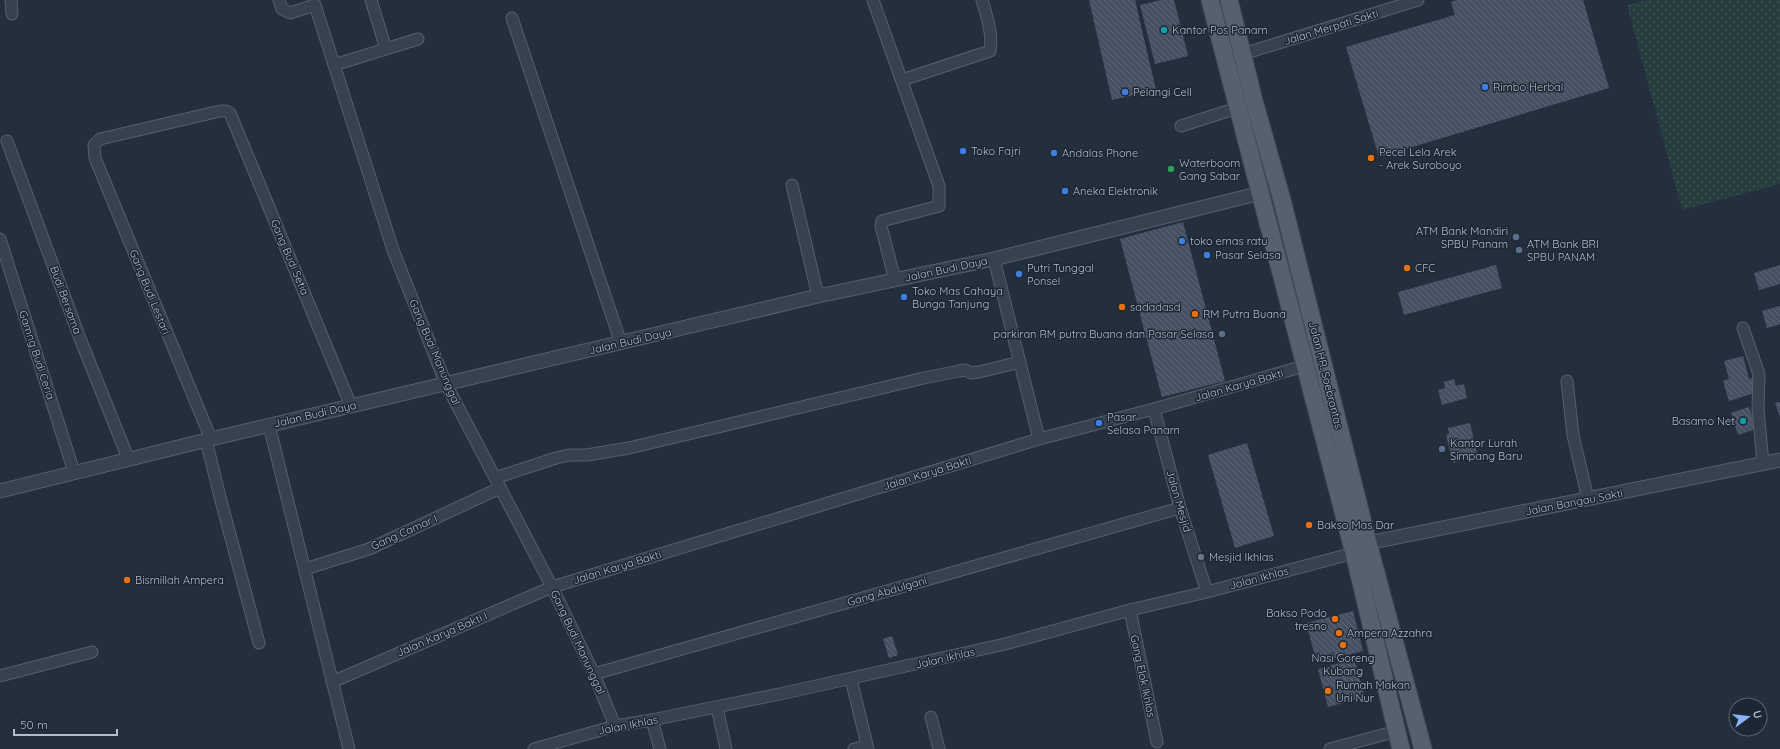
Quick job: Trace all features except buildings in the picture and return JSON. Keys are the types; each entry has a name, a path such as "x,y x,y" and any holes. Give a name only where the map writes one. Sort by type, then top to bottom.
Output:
{"main road":[{"name":"Jalan HR. Soebrantas","path":"1210,0 1354,554 1401,749"},
{"name":"Jalan HR. Soebrantas","path":"1229,0 1254,101 1284,208 1368,543 1423,749"},
{"path":"1388,696 1408,692"}],"street":[{"path":"11,0 12,14"},
{"path":"371,0 386,49"},
{"path":"873,0 939,186 940,198 939,206 882,221 881,226 895,280"},
{"path":"902,80 990,51 992,41 982,0"},
{"name":"Jalan Merpati Sakti","path":"1243,54 1418,0"},
{"name":"Gang Budi Manunggal","path":"281,4 290,13 315,5 393,250 446,384 552,587 594,674 615,726"},
{"path":"512,18 621,343"},
{"path":"334,65 418,39"},
{"path":"1181,126 1237,108"},
{"name":"Gang Budi Setia","path":"94,144 100,139 226,110 230,114 351,406"},
{"name":"Budi Bersama","path":"8,141 81,341 128,458"},
{"name":"Gang Budi Lestari","path":"94,144 95,158 208,439 220,497 259,643"},
{"path":"792,185 818,296"},
{"name":"Jalan Budi Daya","path":"0,491 128,458 818,296 994,259 1261,193"},
{"name":"Gamng Budi Ceria","path":"0,239 74,472"},
{"path":"994,259 1039,438"},
{"path":"1742,328 1759,374 1758,409 1763,464"},
{"name":"Gang Camar I","path":"305,569 369,548 498,483 556,458 569,455 587,455 629,448 924,378 959,371 975,372 1020,362"},
{"name":"Jalan Karya Bakti","path":"552,587 1039,438 1154,409 1304,366"},
{"path":"1567,381 1572,429 1588,499"},
{"name":"Jalan Mesjid","path":"1154,409 1180,508 1207,592"},
{"path":"269,425 349,749"},
{"name":"Jalan Bangau Sakti","path":"1368,543 1780,460"},
{"name":"Gang Abdulgani","path":"594,674 1180,508"},
{"name":"Jalan Ikhlas","path":"534,749 615,726 652,720 851,679 1005,644 1130,610 1207,592 1354,554"},
{"name":"Jalan Karya Bakti I","path":"332,682 552,587"},
{"name":"Gang Elok Ikhlas","path":"1130,610 1157,742"},
{"path":"0,676 92,652"},
{"path":"851,679 868,748 854,749"},
{"path":"717,707 726,749"},
{"path":"931,717 938,749"},
{"path":"652,720 660,749"},
{"path":"1330,749 1397,731"}],"green space":[{"path":"1647,0 1780,0 1780,184 1682,210 1627,5"}],"place":[{"name":"Kantor Pos Panam","path":"1164,30"},
{"name":"Rimbo Herbal","path":"1485,87"},
{"name":"Pelangi Cell","path":"1125,92"},
{"name":"Toko Fajri","path":"963,151"},
{"name":"Andalas Phone","path":"1054,153"},
{"name":"Pecel Lela Arek - Arek Suroboyo","path":"1371,158"},
{"name":"Waterboom Gang Sabar","path":"1171,169"},
{"name":"Aneka Elektronik","path":"1065,191"},
{"name":"ATM Bank Mandiri SPBU Panam","path":"1516,237"},
{"name":"toko emas ratu","path":"1182,241"},
{"name":"ATM Bank BRI SPBU PANAM","path":"1519,250"},
{"name":"Pasar Selasa","path":"1207,255"},
{"name":"CFC","path":"1407,268"},
{"name":"Putri Tunggal Ponsel","path":"1019,274"},
{"name":"Toko Mas Cahaya Bunga Tanjung","path":"904,297"},
{"name":"sadadasd","path":"1122,307"},
{"name":"RM Putra Buana","path":"1195,314"},
{"name":"parkiran RM putra Buana dan Pasar Selasa","path":"1222,334"},
{"name":"Basamo Net","path":"1743,421"},
{"name":"Pasar Selasa Panam","path":"1099,423"},
{"name":"Kantor Lurah Simpang Baru","path":"1442,449"},
{"name":"Bakso Mas Dar","path":"1309,525"},
{"name":"Mesjid Ikhlas","path":"1201,557"},
{"name":"Bismillah Ampera","path":"127,580"},
{"name":"Bakso Podo tresno","path":"1335,619"},
{"name":"Ampera Azzahra","path":"1339,633"},
{"name":"Nasi Goreng Kubang","path":"1343,645"},
{"name":"Rumah Makan Uni Nur","path":"1328,691"}]}
